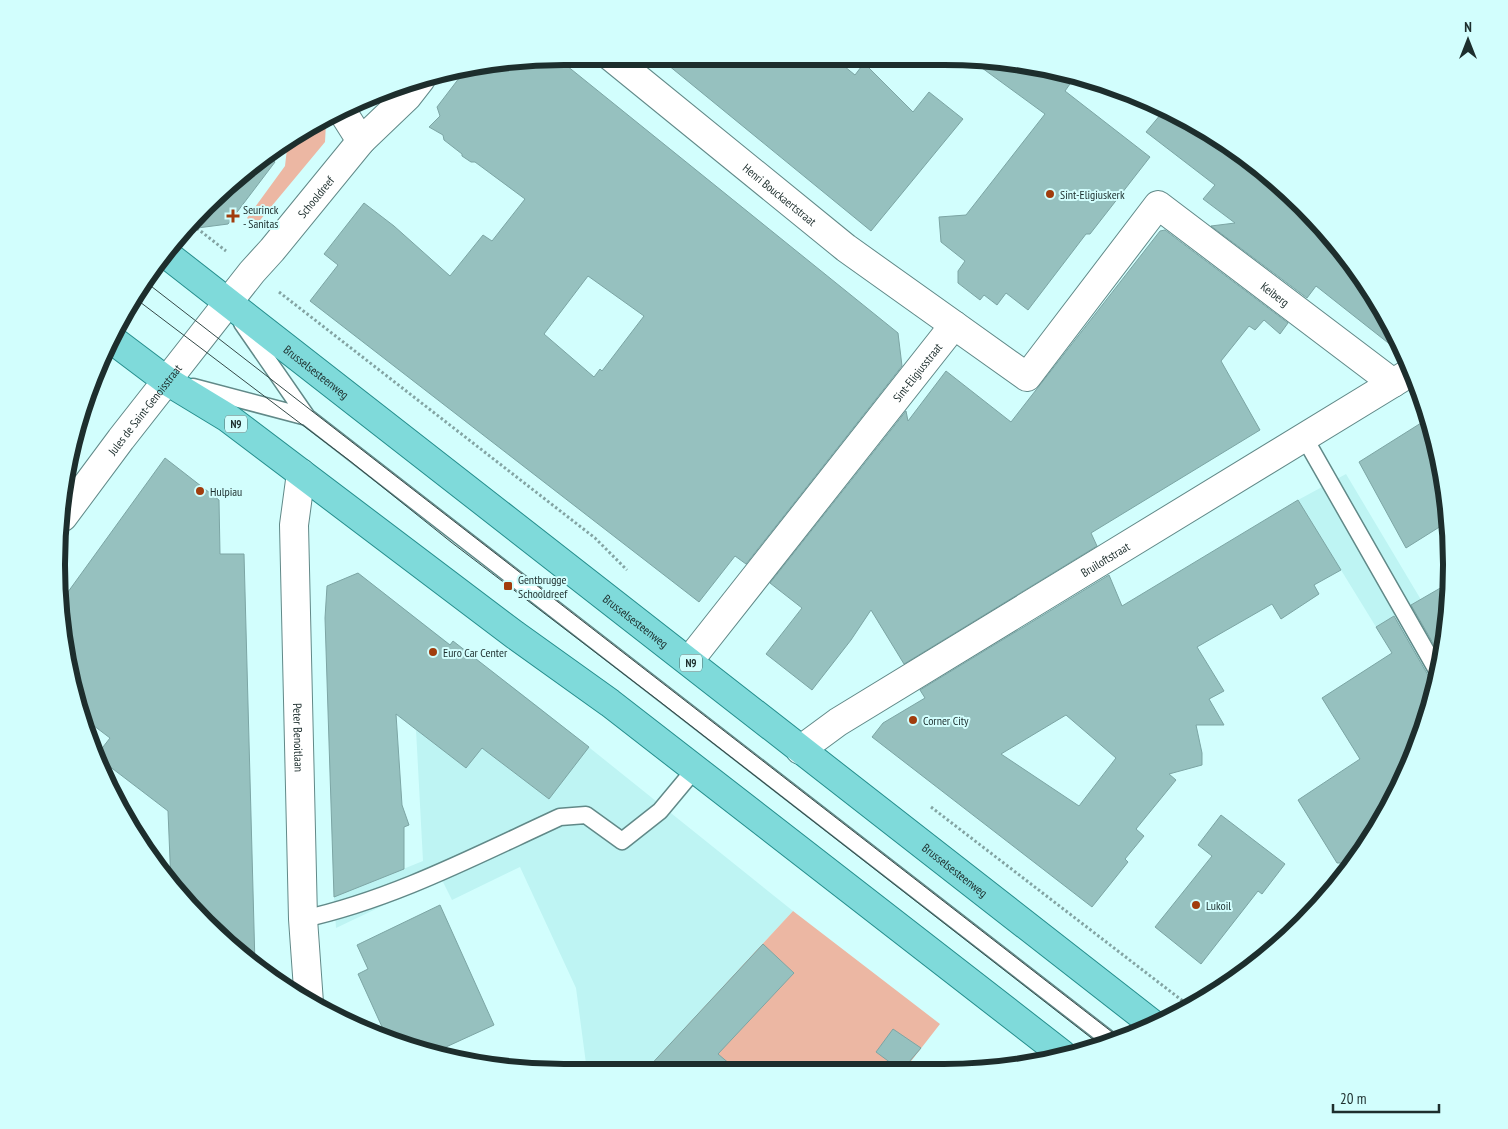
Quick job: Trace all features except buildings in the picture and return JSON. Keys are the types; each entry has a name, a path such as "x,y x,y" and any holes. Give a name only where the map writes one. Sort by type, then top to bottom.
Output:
{"main road":[{"name":"Brusselsesteenweg","path":"170,257 1148,1020"},
{"name":"N9","path":"117,343 167,381 228,418 515,635 610,703 1057,1050"}],"street":[{"name":"Henri Bouckaertstraat","path":"621,65 846,248 954,325"},
{"name":"Schooldreef","path":"228,302 361,141 413,89"},
{"path":"345,116 361,141"},
{"name":"Keiberg","path":"954,325 1027,377 1158,205 1402,377"},
{"name":"Jules de Saint-Genoisstraat","path":"68,510 228,302"},
{"name":"Sint-Eligiusstraat","path":"689,661 954,325"},
{"name":"Bruiloftstraat","path":"800,750 838,722 1402,377"},
{"name":"Peter Benoitlaan","path":"301,473 294,525 307,992"}],"lane":[{"path":"228,302 307,418 1105,1037"},
{"path":"167,381 307,418"},
{"path":"1304,437 1433,663"},
{"path":"304,919 335,912 390,894 560,817 586,815 622,841 660,811 695,769"}],"path":[{"path":"196,227 231,255"},
{"path":"277,290 595,538 630,573"}],"shaded area":[{"path":"326,126 325,142 256,225 247,218 285,166 287,149"},
{"path":"1346,474 1439,630 1426,694 1416,725 1405,756 1384,798 1322,698 1392,653 1298,500"},
{"path":"358,573 450,644 453,641 535,704 793,911 651,1064 586,1064 576,988 520,867 452,900 441,878 336,928 334,897 423,861 413,673 327,586"},
{"path":"793,911 940,1024 909,1064 651,1064"}],"tram line":[{"path":"150,285 1114,1033"},
{"path":"140,302 350,461 451,542 659,701 1094,1040"}],"place":[{"name":"Sint-Eligiuskerk","path":"1050,194"},
{"name":"Seurinck - Sanitas","path":"233,216"},
{"name":"Hulpiau","path":"200,491"},
{"name":"Gentbrugge Schooldreef","path":"508,586"},
{"name":"Euro Car Center","path":"433,652"},
{"name":"Corner City","path":"913,720"},
{"name":"Lukoil","path":"1196,905"}]}
